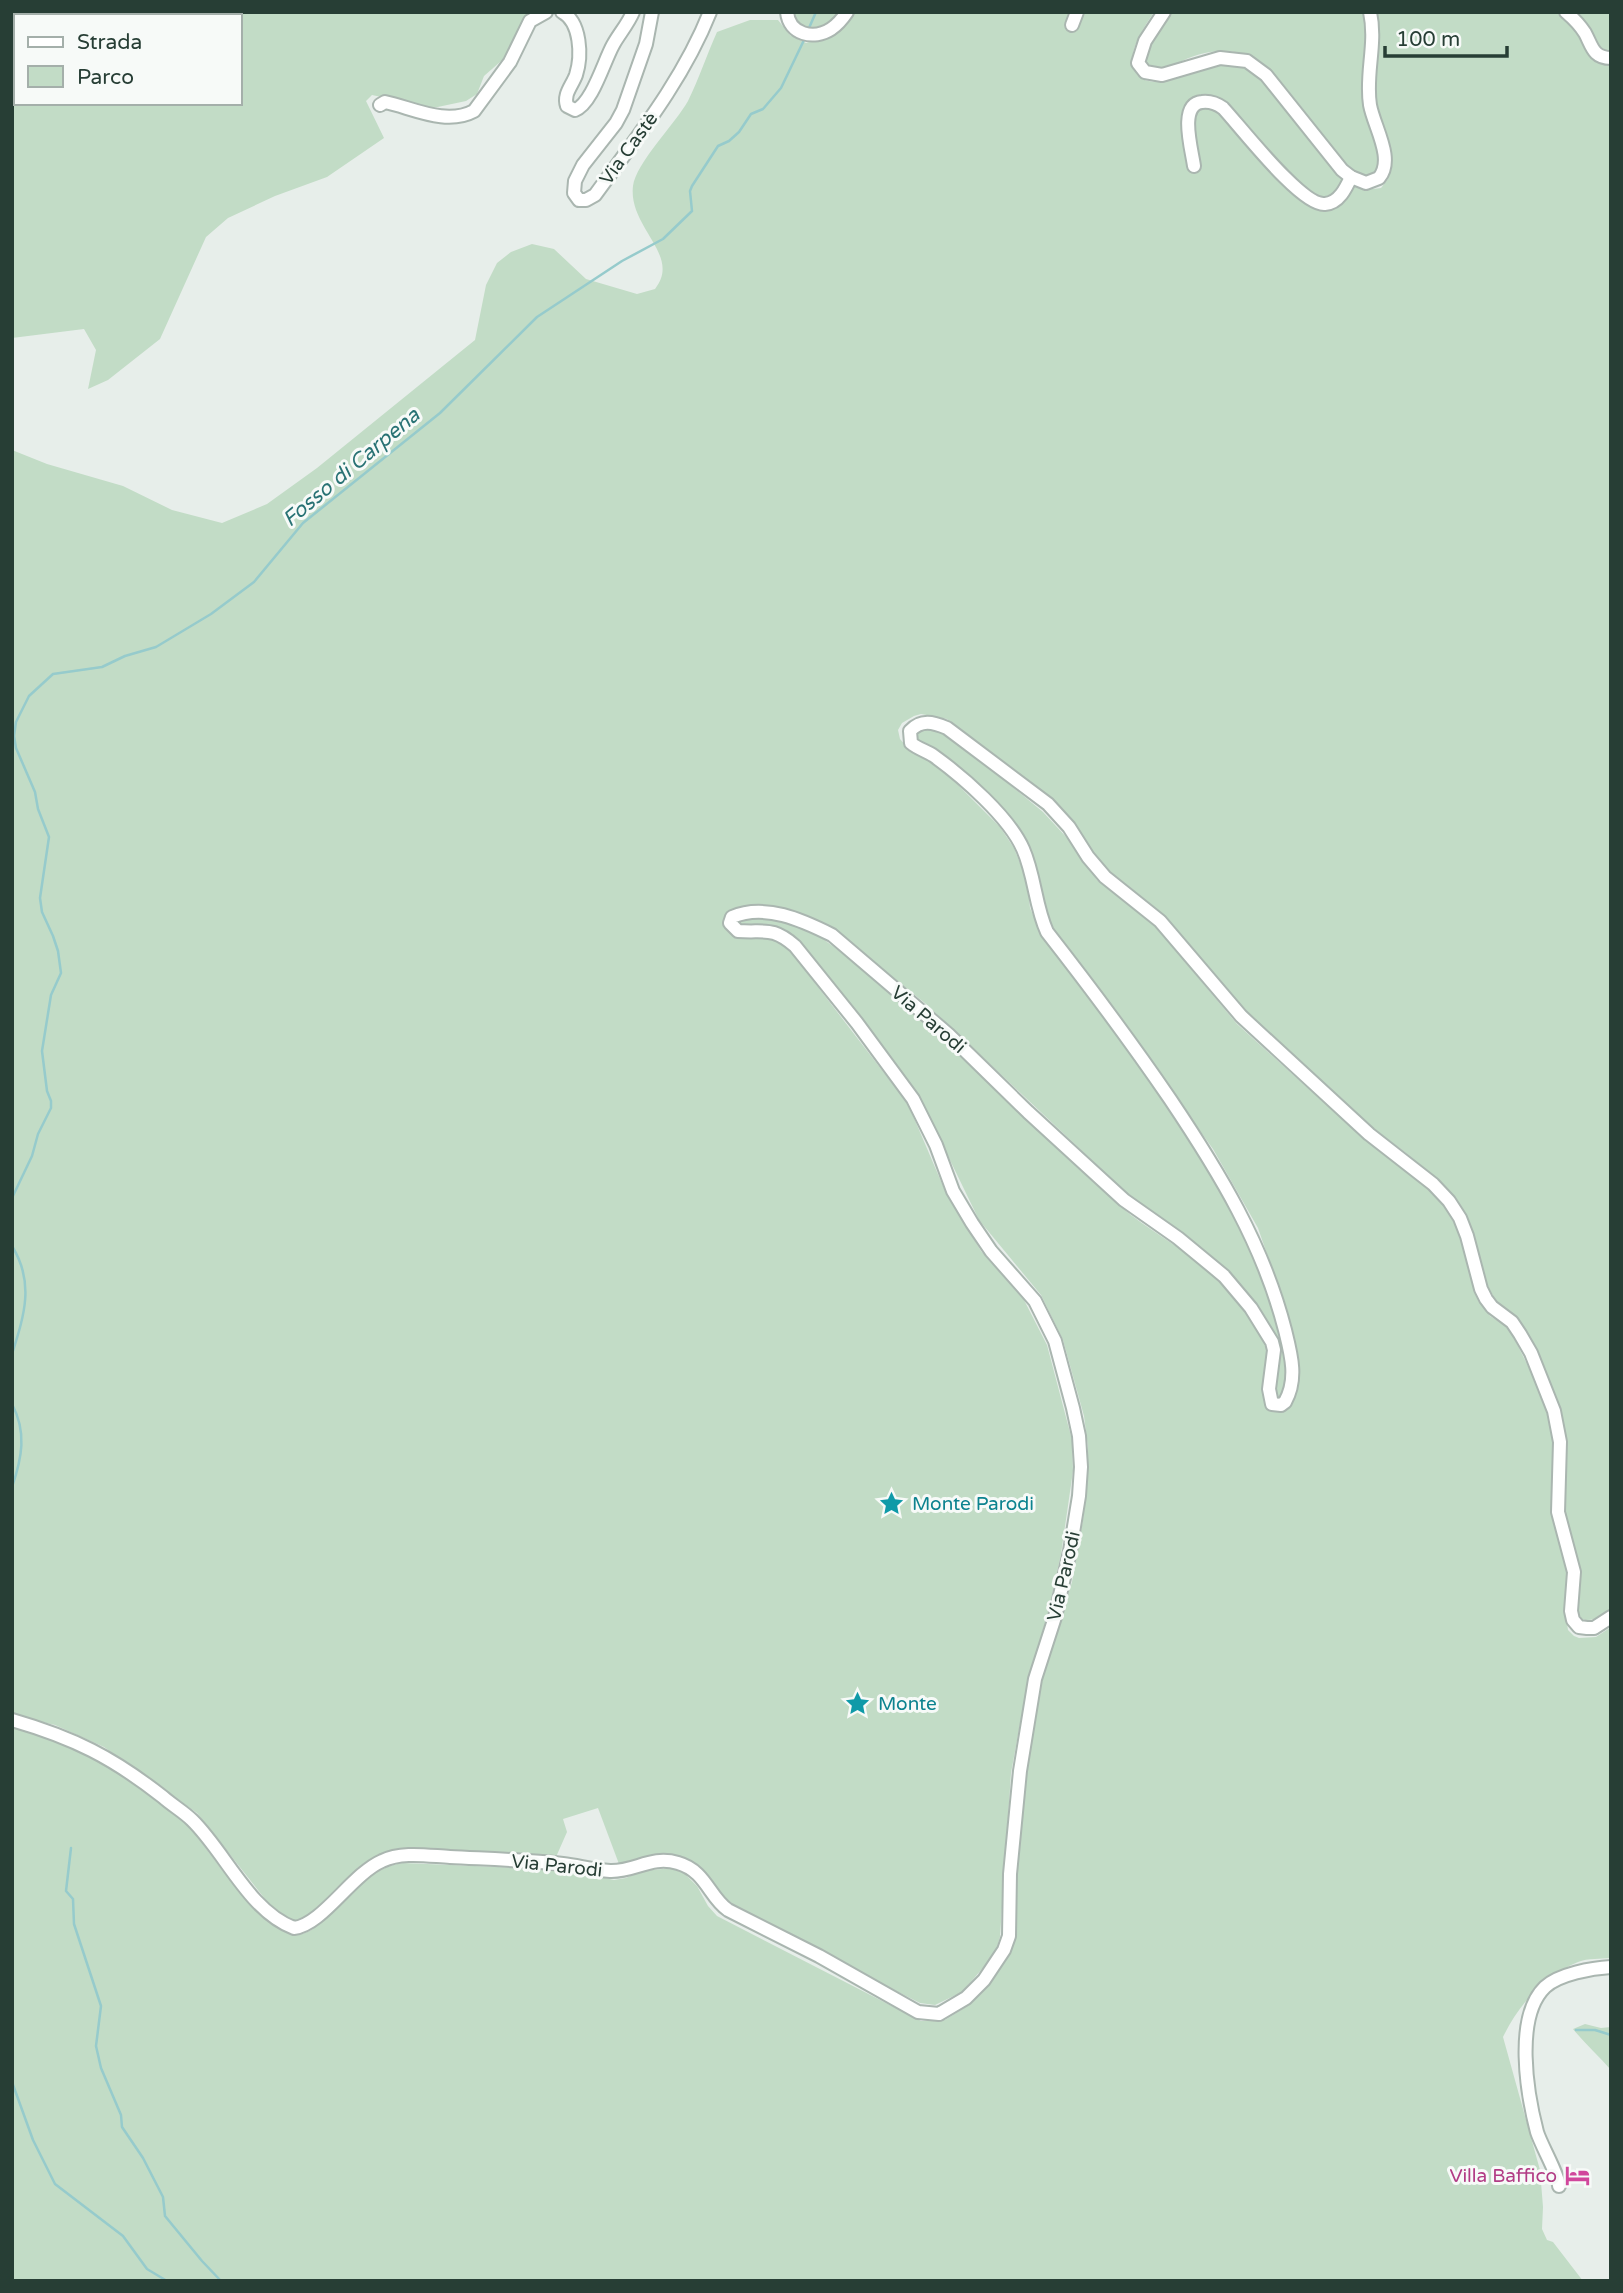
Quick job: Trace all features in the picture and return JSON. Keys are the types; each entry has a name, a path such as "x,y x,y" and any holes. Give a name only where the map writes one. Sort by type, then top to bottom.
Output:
{"street":[{"path":"380,105 385,102 449,117 474,111 510,62 530,21 546,12"},
{"path":"562,12 572,22 579,47 578,67 565,100 570,109 575,110 583,106 613,45 633,12"},
{"name":"Via Castè","path":"652,12 646,44 623,110 576,178 574,193 579,200 595,195 638,136 682,72 710,12"},
{"path":"787,12 790,23 805,34 832,29 847,12"},
{"path":"1072,25 1077,12"},
{"path":"1164,12 1141,50 1138,62 1144,72 1162,75 1220,58 1247,61 1266,75 1342,170 1361,183 1371,183 1382,176 1385,155 1368,90 1374,34 1370,12"},
{"path":"1566,12 1582,28 1593,51 1601,57 1611,58"},
{"path":"1194,166 1189,110 1198,102 1206,102 1216,103 1223,108 1288,181 1303,196 1314,202 1325,205 1333,201 1351,177"},
{"name":"Via Parodi","path":"12,1720 55,1733 101,1753 148,1786 192,1820 260,1904 293,1928 307,1924 365,1871 393,1856 563,1864 610,1871 656,1860 681,1864 695,1872 728,1910 819,1956 918,2012 939,2014 966,1998 984,1980 1004,1950 1009,1936 1010,1874 1020,1771 1035,1679 1055,1617 1074,1523 1081,1467 1079,1436 1073,1408 1055,1341 1035,1301 991,1251 972,1223 953,1191 936,1145 913,1099 858,1023 795,946 782,936 767,930 738,932 730,923 732,917 744,914 779,914 811,924 832,935 948,1034 1124,1200 1178,1238 1224,1276 1251,1308 1272,1342 1274,1350 1269,1389 1272,1404 1285,1402 1293,1373 1292,1358 1280,1313 1252,1234 1214,1165 1136,1049 1047,932 1039,914 1027,859 1017,838 1000,816 951,769 911,743 910,731 914,726 925,722 947,728 1048,804 1069,827 1088,857 1105,877 1160,921 1241,1016 1369,1134 1433,1184 1449,1201 1467,1236 1481,1289 1492,1307 1512,1322 1520,1334 1535,1363 1554,1412 1560,1442 1558,1512 1574,1572 1571,1611 1573,1620 1580,1627 1594,1628"},
{"path":"1594,1628 1611,1617"},
{"path":"1594,1628 1601,1629 1611,1624"},
{"path":"1559,2186 1559,2180 1538,2133 1528,2089 1526,2031 1531,2009 1546,1987 1582,1970 1611,1967"}],"green space":[{"path":"12,12 535,12 508,55 484,76 477,94 466,101 433,108 372,95 366,101 384,138 327,177 275,196 228,218 206,237 160,339 108,380 88,389 96,350 84,329 12,338"},
{"path":"792,12 840,12 825,26 811,29 797,25"},
{"path":"854,12 1154,12 1134,48 1133,64 1142,79 1165,81 1231,64 1249,70 1278,97 1337,174 1353,186 1365,189 1381,188 1392,167 1374,98 1373,78 1378,31 1375,12 1558,12 1571,24 1594,60 1611,63 1611,1609 1592,1620 1579,1618 1578,1563 1564,1512 1565,1443 1560,1409 1529,1338 1517,1318 1498,1304 1488,1287 1468,1222 1452,1194 1406,1153 1369,1125 1244,1009 1164,917 1107,870 1051,799 947,719 921,714 902,723 898,730 900,739 907,747 947,774 1000,827 1014,848 1024,873 1030,908 1042,936 1138,1063 1203,1159 1247,1238 1264,1281 1284,1346 1288,1375 1281,1399 1276,1400 1274,1397 1278,1344 1236,1282 1218,1263 1129,1195 926,1004 835,931 740,908 727,912 725,927 734,935 771,937 791,952 908,1104 946,1193 981,1251 1024,1300 1047,1345 1072,1440 1073,1471 1061,1554 1047,1617 1029,1675 1011,1773 1000,1937 995,1954 962,1992 935,2005 920,2003 732,1908 708,1877 688,1862 678,1858 655,1857 619,1864 598,1808 563,1819 567,1832 556,1857 392,1850 362,1865 313,1912 294,1922 269,1904 197,1813 104,1747 55,1725 12,1715 12,450 47,464 123,486 172,510 222,523 267,504 317,468 475,340 486,285 497,263 511,252 532,244 554,249 586,279 637,294 655,289 662,277 662,264 659,253 638,215 633,186 648,155 688,101 717,32 750,20 778,20 790,35 806,43 825,37"},
{"path":"1170,12 1364,12 1368,25 1368,115 1379,151 1379,171 1364,177 1348,168 1282,83 1251,57 1238,52 1223,51 1205,53 1170,66 1148,67 1144,60 1150,43"},
{"path":"1574,12 1611,12 1611,53 1599,50"},
{"path":"919,726 942,729 1043,812 1069,840 1097,880 1155,926 1237,1024 1363,1138 1422,1183 1445,1207 1461,1236 1477,1296 1490,1316 1509,1328 1532,1374 1550,1419 1554,1458 1552,1515 1569,1573 1565,1610 1568,1630 1579,1638 1596,1637 1611,1627 1611,1958 1582,1961 1554,1975 1525,2002 1503,2037 1540,2170 1542,2229 1547,2240 1553,2242 1583,2281 12,2281 12,1727 53,1740 89,1756 141,1789 190,1828 226,1875 263,1915 284,1931 295,1935 313,1929 365,1879 390,1866 403,1863 568,1870 614,1880 641,1871 673,1868 685,1874 697,1886 717,1916 921,2021 945,2020 969,2005 988,1985 1009,1955 1013,1940 1016,1860 1041,1680 1072,1582 1083,1520 1088,1475 1084,1416 1063,1340 1041,1295 979,1220 918,1094 862,1018 800,942 786,930 770,925 742,927 735,921 754,918 784,921 812,932 832,945 946,1044 1120,1206 1210,1271 1234,1296 1268,1347 1264,1395 1269,1408 1288,1407 1293,1400 1298,1373 1297,1357 1286,1309 1258,1228 1213,1149 1052,926 1034,857 1021,832 996,804 914,735"},
{"path":"1585,2024 1601,2028 1611,2027 1611,2070 1573,2029"}],"waterway":[{"path":"92,14 95,12"},
{"path":"809,28 816,12"},
{"name":"Fosso di Carpena","path":"12,1198 51,1108 42,1051 51,995 61,973 58,951 42,912 40,898 49,837 14,736 16,722 29,696 53,674 102,667 125,656 156,647 211,614 254,582 303,523 440,413 537,317 622,261 663,239 692,211 690,191 718,146 739,132 751,114 763,109 781,88 805,38"},
{"name":"Fosso di Carpena","path":"12,1246 19,1260 25,1286 23,1313 12,1354"},
{"name":"Fosso di Carpena","path":"12,1404 21,1435 18,1466 12,1487"},
{"path":"71,1848 66,1891 73,1899 74,1924 101,2006 96,2046 101,2068 121,2115 122,2127 143,2158 163,2197 165,2216 221,2281"},
{"path":"1576,2030 1595,2030 1611,2035"},
{"path":"12,2082 33,2140 55,2184 123,2236 147,2269 167,2281"}],"place":[{"name":"Monte Parodi","path":"892,1503"},
{"name":"Monte","path":"858,1703"},
{"name":"Villa Baffico","path":"1577,2175"}]}
